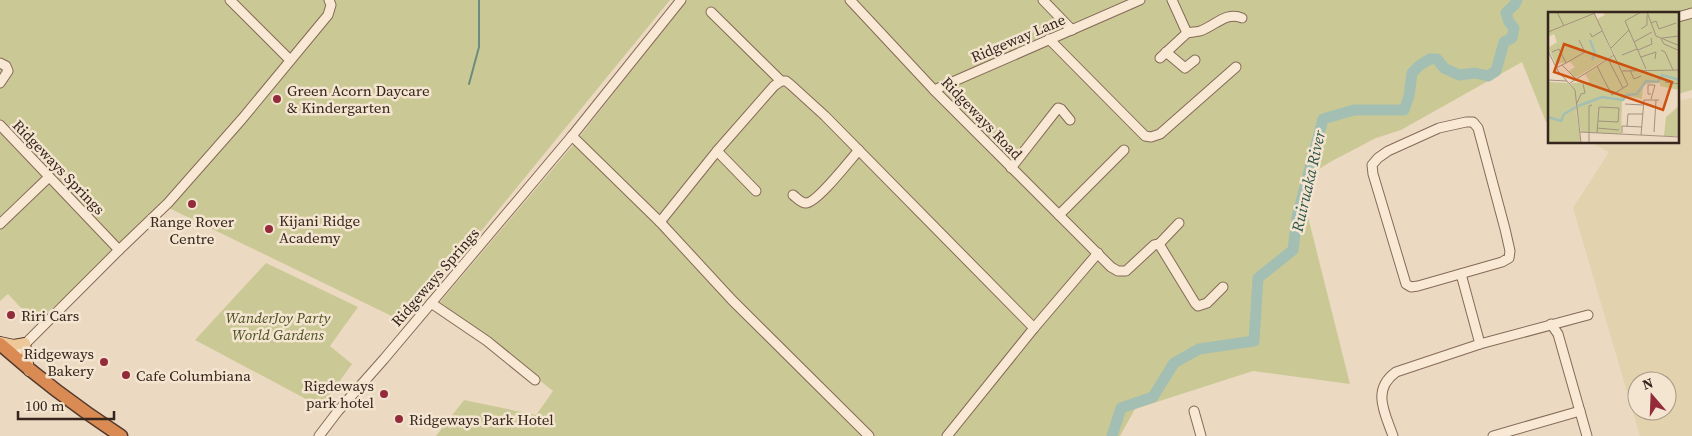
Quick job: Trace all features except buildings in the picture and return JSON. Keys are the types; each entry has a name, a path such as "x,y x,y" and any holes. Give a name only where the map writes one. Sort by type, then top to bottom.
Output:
{"highway":[{"path":"0,343 29,371 121,436"}],"main road":[{"path":"0,343 14,345 26,343 29,371"}],"street":[{"path":"230,0 290,60"},
{"path":"13,356 168,203 242,119 328,15 331,6 329,0"},
{"name":"Ridgeways Springs","path":"319,436 338,411 572,136 681,0"},
{"name":"Ridgeways Road","path":"850,0 934,90 1111,267 1118,271 1126,271 1154,245 1159,244"},
{"path":"1043,0 1072,30"},
{"name":"Ridgeway Lane","path":"934,90 1140,0"},
{"path":"1172,0 1187,33"},
{"path":"711,12 781,81 786,81 825,116 1034,328"},
{"path":"1195,60 1185,68 1163,55 1187,33 1200,31 1229,16 1242,18"},
{"path":"1049,40 1145,136 1151,138 1160,134 1236,67"},
{"path":"0,63 6,66 8,71 0,83"},
{"path":"660,222 717,151 774,86 781,81"},
{"path":"1011,168 1058,108 1070,120"},
{"path":"1474,122 1478,128 1510,251 1509,258 1502,262 1461,274 1418,286 1411,287 1406,284 1373,174 1372,165 1378,158 1400,145 1439,128 1474,122"},
{"name":"Ridgeways Springs","path":"0,125 119,250"},
{"path":"572,136 660,222 732,300 869,436"},
{"path":"793,195 806,204 811,202 820,195 858,150"},
{"path":"1059,215 1124,150"},
{"path":"717,151 756,191"},
{"path":"0,224 48,177"},
{"path":"1179,224 1159,244 1195,303 1198,306 1207,303 1223,287"},
{"path":"947,436 1034,328 1098,253"},
{"path":"1461,274 1480,344"},
{"path":"431,303 487,341 535,380"},
{"path":"1393,436 1382,402 1383,387 1390,376 1396,372 1480,344 1588,315"},
{"path":"1551,324 1558,334 1587,436"},
{"path":"1194,411 1202,436"},
{"path":"1492,436 1580,411"}],"shaded area":[{"path":"1692,98 1692,436 1640,436 1636,421 1677,421 1677,371 1627,371 1627,392 1573,208 1609,152 1594,144 1680,144 1680,101"}],"green space":[{"path":"0,0 670,0 406,323 169,208 35,323 8,294 0,301"},
{"path":"687,0 1692,0 1692,90 1680,93 1680,12 1548,12 1548,121 1546,122 1522,62 1401,130 1376,138 1299,181 1350,384 1253,371 1135,409 1120,436 436,436 464,400 536,415 553,391 440,302 573,145"},
{"name":"WanderJoy Party World Gardens","path":"266,263 358,307 330,346 352,364 321,407 195,340"}],"waterway":[{"path":"469,84 479,47 479,0"},
{"name":"Ruiruaka River","path":"1112,436 1121,408 1153,397 1174,363 1199,349 1254,341 1258,278 1293,250 1297,217 1323,119 1354,110 1404,110 1409,96 1412,73 1430,59 1437,59 1444,68 1459,75 1475,73 1488,76 1496,71 1504,42 1512,38 1514,28 1509,22 1506,13 1517,0"}],"place":[{"name":"Green Acorn Daycare & Kindergarten","path":"277,99"},
{"name":"Range Rover Centre","path":"192,204"},
{"name":"Kijani Ridge Academy","path":"269,229"},
{"name":"Riri Cars","path":"11,315"},
{"name":"Ridgeways Bakery","path":"104,362"},
{"name":"Cafe Columbiana","path":"126,375"},
{"name":"Rigdeways park hotel","path":"384,394"},
{"name":"Ridgeways Park Hotel","path":"399,419"}]}
